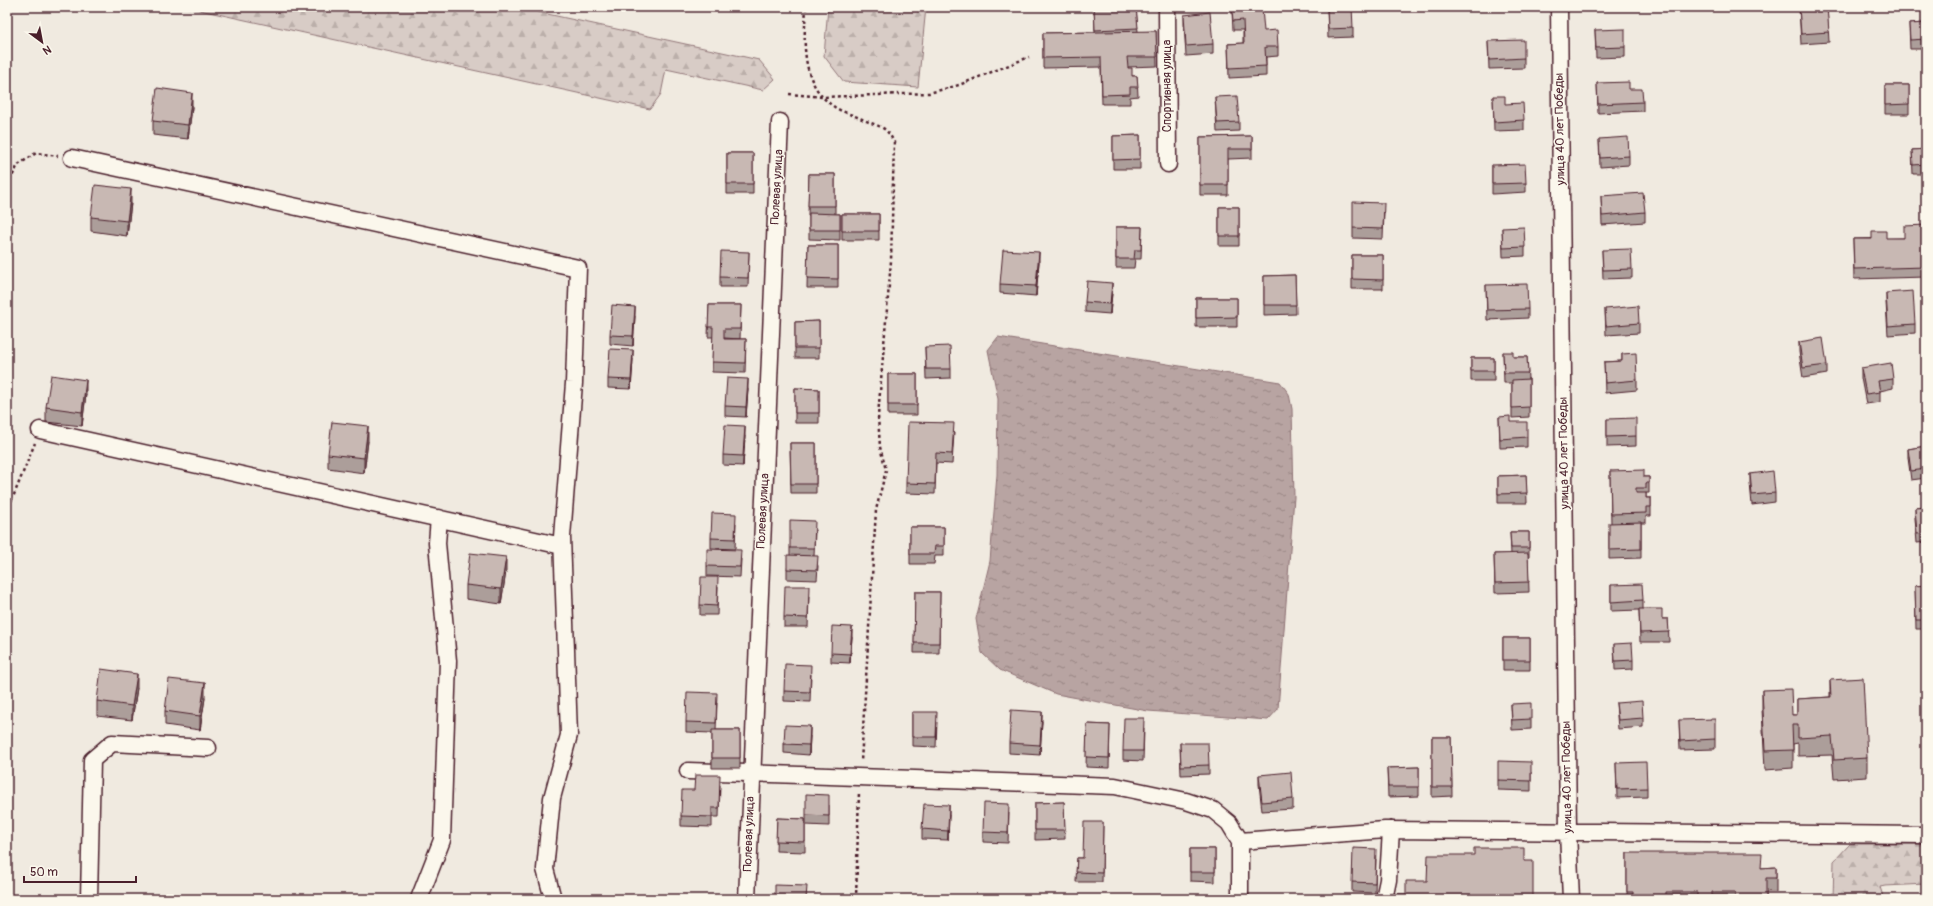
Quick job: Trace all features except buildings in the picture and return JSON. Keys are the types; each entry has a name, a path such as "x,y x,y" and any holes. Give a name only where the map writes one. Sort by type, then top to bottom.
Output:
{"street":[{"name":"Спортивная улица","path":"1167,7 1168,164"},
{"name":"улица 40 лет Победы","path":"1559,7 1568,832 1571,899"},
{"name":"Полевая улица","path":"746,899 780,122"},
{"path":"72,158 578,268 574,383 562,546 569,735 552,798 545,870 553,899"},
{"path":"40,430 562,546"},
{"path":"419,899 442,840 448,661 437,543 439,518"},
{"path":"89,899 92,760 112,743 208,748"},
{"path":"688,771 1115,786 1186,801 1213,810 1229,823 1240,840 1240,899"},
{"path":"1384,899 1388,880 1391,830"},
{"path":"1240,840 1391,830 1926,835"}],"path":[{"path":"806,7 804,42 810,78 823,97 833,106 888,131 894,142 891,261 878,416 880,447 886,470 876,510 860,778 856,899"},
{"path":"789,94 823,97 929,93 959,85 1029,57"},
{"path":"7,186 18,165 36,152 72,158"},
{"path":"7,512 40,430"}],"green space":[{"path":"186,7 515,7 759,60 775,79 763,90 666,69 661,94 650,109"},
{"path":"828,7 926,7 918,87 844,82 824,56"},
{"path":"1850,844 1926,844 1926,884 1880,887 1884,899 1833,899 1834,861"}],"water":[{"path":"998,337 1280,382 1289,394 1292,409 1294,497 1278,709 1268,720 1148,711 1056,694 1000,670 982,653 976,619 990,561 997,475 998,399 988,350"}]}
